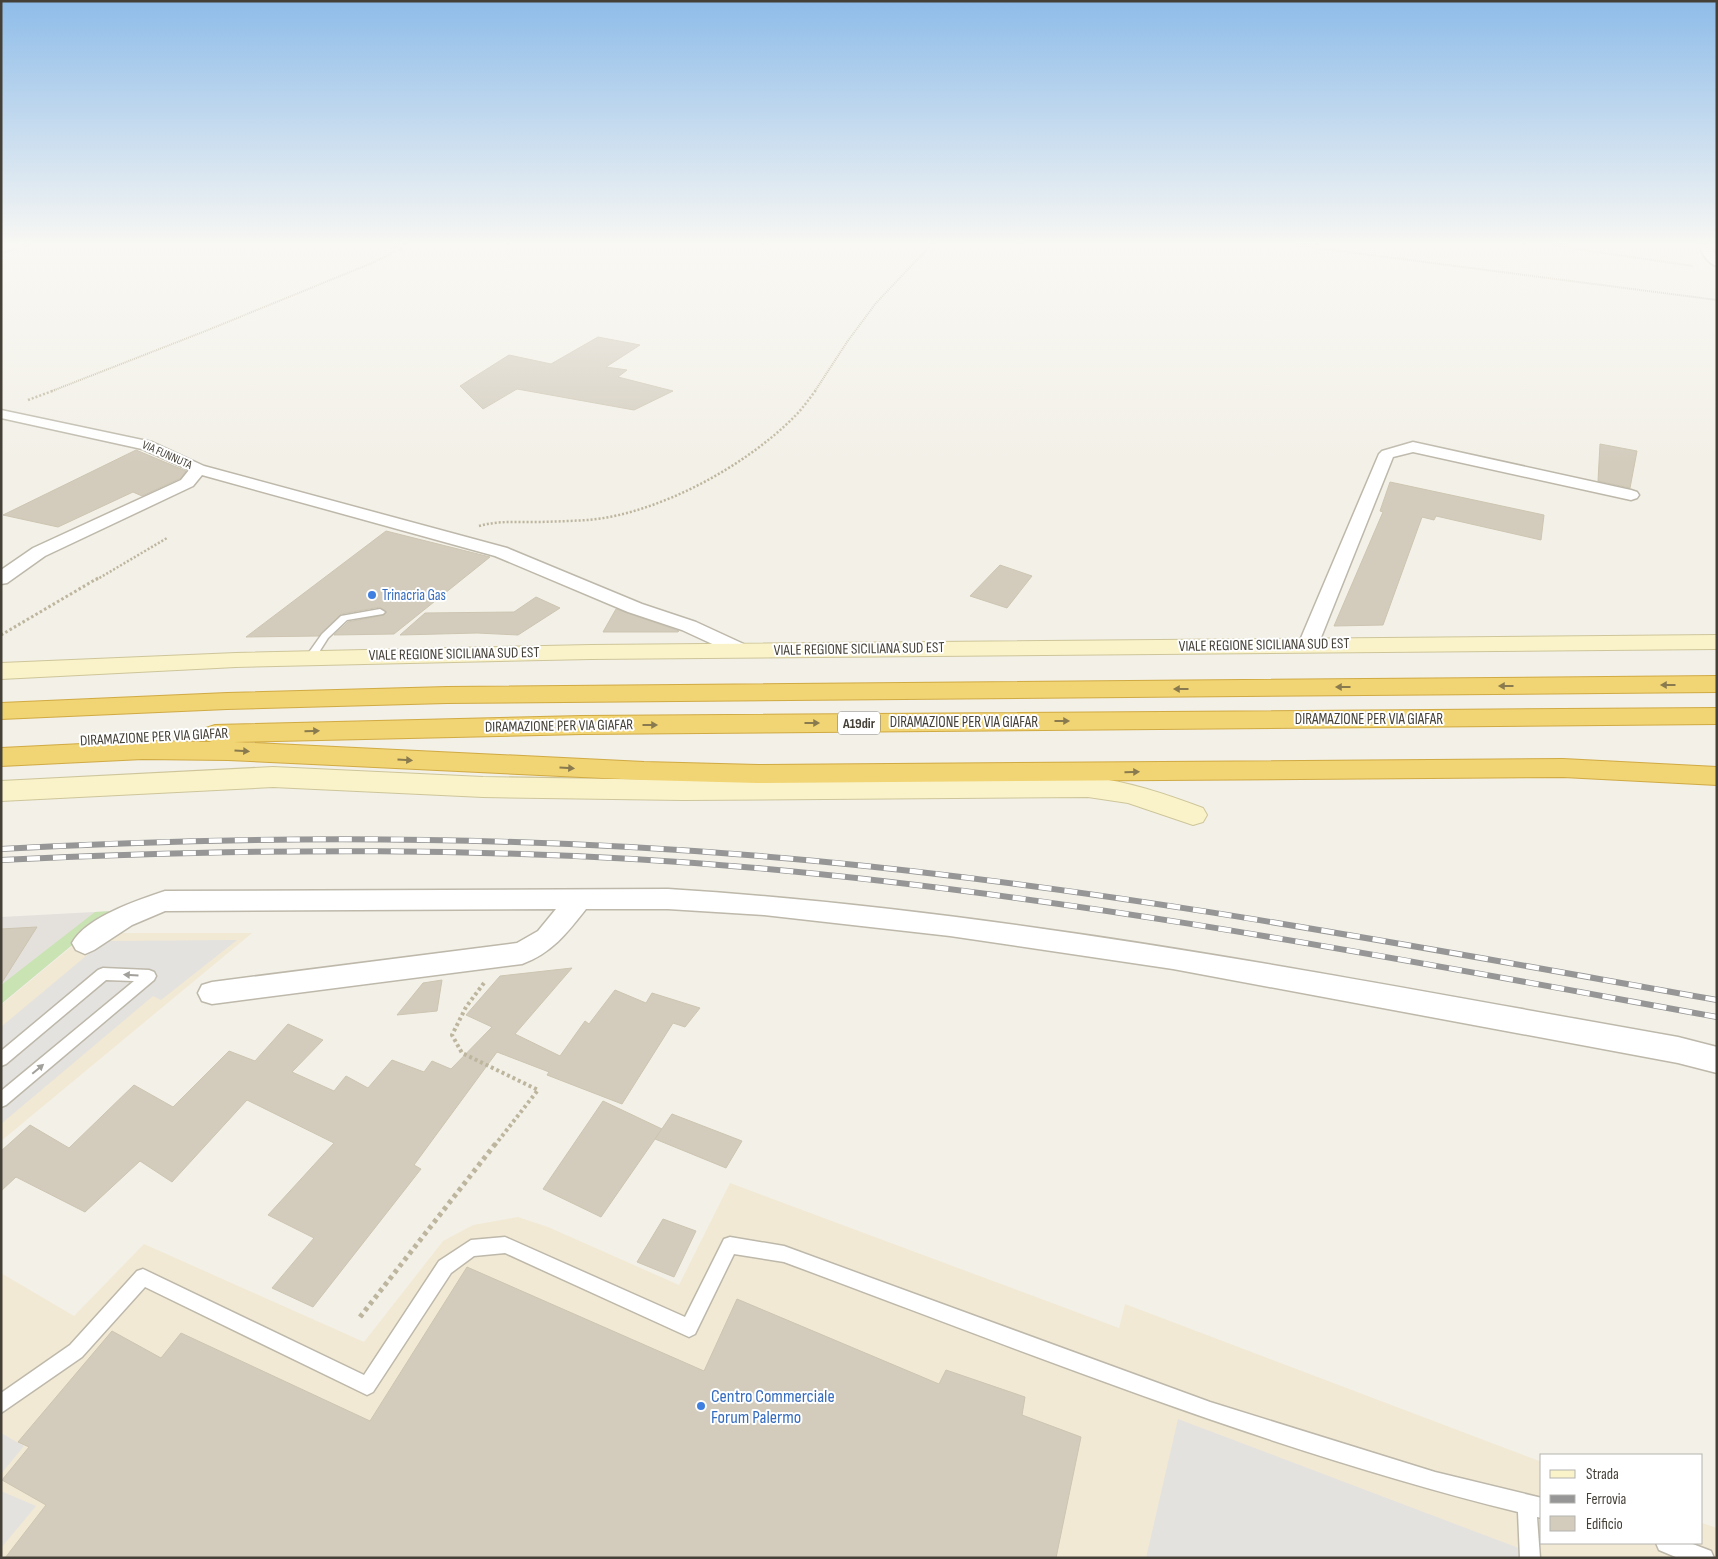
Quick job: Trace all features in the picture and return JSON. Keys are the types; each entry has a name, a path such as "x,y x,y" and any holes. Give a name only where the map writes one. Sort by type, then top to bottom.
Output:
{"highway":[{"name":"DIRAMAZIONE PER VIA GIAFAR","path":"1,711 237,700 448,695 1717,684"},
{"name":"DIRAMAZIONE PER VIA GIAFAR","path":"1,744 189,735 563,726 1717,716"},
{"path":"1,757 143,750 228,751 644,771 758,774 1563,768 1717,776"}],"street":[{"name":"VIA FUNNUTA","path":"1,414 146,444 198,469 187,483 39,552 1,578"},
{"path":"1308,645 1386,454 1413,447 1631,495"},
{"path":"198,469 501,552 635,608 690,626 741,650"},
{"name":"VIALE REGIONE SICILIANA SUD EST","path":"1,671 310,658 741,650 1717,642"},
{"path":"1,791 274,777 483,787 684,790 1088,787 1112,788 1132,793 1193,815"},
{"path":"85,942 104,927 123,917 144,907 165,901 204,899 668,899 764,905 950,926 1173,958 1678,1050 1717,1060"},
{"path":"212,993 522,953 547,938 579,900"}],"lane":[{"path":"310,658 325,636 344,618 380,612"},
{"path":"1,1060 103,974 149,976 1,1100"},
{"path":"1,1404 76,1351 143,1277 367,1386 445,1267 471,1248 505,1245 689,1328 730,1245 784,1254 1210,1411 1435,1482 1535,1506 1530,1558"},
{"path":"1669,1544 1704,1558"}],"path":[{"path":"29,400 238,318"},
{"path":"448,537 492,522 606,518 647,508 711,477 751,452 791,421 830,372 847,342 866,318"},
{"path":"1,635 167,538"},
{"path":"360,1317 538,1090 462,1052 452,1035 466,1007 503,956"}],"shaded area":[{"path":"113,911 1,1004 1,917"},
{"path":"88,933 252,933 1,1141 1,1005"},
{"path":"237,940 161,1000 153,996 1,1124 1,1027 104,941"},
{"name":"Centro Commerciale Forum Palermo","path":"730,1183 1119,1328 1125,1304 1540,1461 1540,1544 1703,1544 1703,1523 1717,1528 1717,1558 1,1558 1,1273 74,1316 144,1244 364,1342 443,1241 473,1225 518,1217 548,1227 679,1285"},
{"path":"1178,1419 1545,1558 1146,1558"},
{"path":"1,1433 24,1446 1,1474"},
{"path":"1,1491 36,1506 1,1548"}],"green space":[{"path":"113,911 1,1004 1,985 95,912"}],"building":[{"path":"598,337 640,345 606,367 627,370 618,377 673,391 634,410 517,389 483,409 460,386 509,355 551,364"},
{"path":"1600,444 1637,451 1630,488 1598,481"},
{"path":"136,450 186,471 181,478 142,496 133,492 58,527 3,515"},
{"path":"1390,482 1544,515 1541,540 1436,516 1434,520 1422,517 1383,625 1334,626 1383,512 1380,511"},
{"name":"Trinacria Gas","path":"386,531 490,557 394,634 334,635 348,622 384,615 387,612 380,607 341,614 319,636 246,637"},
{"path":"1000,565 1032,576 1007,608 970,596"},
{"path":"536,597 560,608 518,635 477,633 400,635 425,613 514,612"},
{"path":"616,609 679,631 603,632"},
{"path":"37,927 1,984 1,929"},
{"path":"572,968 515,1034 560,1056 585,1021 589,1024 615,990 646,1003 652,993 700,1008 685,1027 673,1023 622,1104 547,1075 549,1072 497,1052 414,1165 421,1169 313,1307 272,1288 314,1238 268,1215 334,1143 247,1100 172,1182 140,1161 85,1212 16,1177 1,1191 1,1151 30,1125 69,1148 134,1085 173,1107 229,1051 255,1061 288,1024 323,1040 292,1072 334,1091 346,1076 368,1088 392,1060 424,1072 432,1061 451,1069 492,1027 466,1015 500,976"},
{"path":"442,980 437,1011 397,1015 423,983"},
{"path":"603,1101 662,1129 601,1217 543,1189"},
{"path":"672,1114 742,1141 726,1168 655,1139"},
{"path":"663,1219 696,1231 674,1277 637,1262"},
{"name":"Centro Commerciale Forum Palermo","path":"467,1267 704,1371 737,1299 939,1384 946,1370 1025,1397 1022,1415 1081,1437 1056,1558 5,1558 46,1505 2,1480 29,1447 18,1442 112,1331 161,1358 181,1333 370,1421"}],"railway":[{"path":"1,849 103,844 307,839 511,842 714,852 929,873 1155,904 1380,940 1717,1000"},
{"path":"1,860 190,853 379,851 568,856 756,868 998,895 1118,913 1358,952 1717,1017"}],"place":[{"name":"Trinacria Gas","path":"372,595"},
{"name":"Centro Commerciale Forum Palermo","path":"701,1406"}]}
